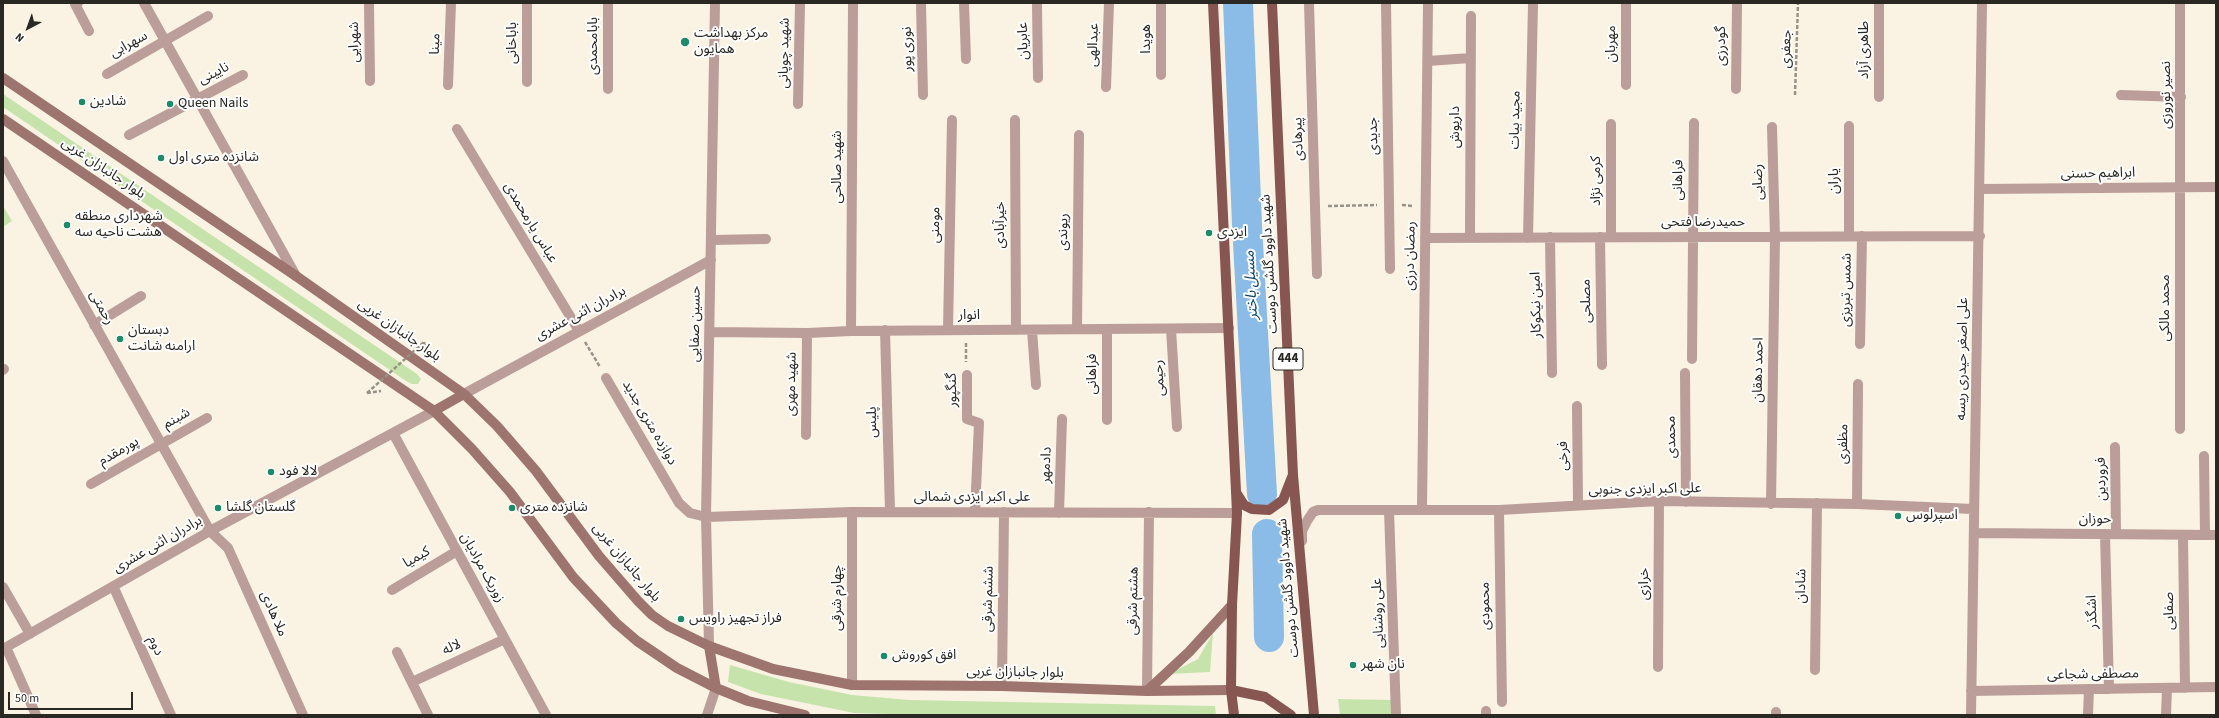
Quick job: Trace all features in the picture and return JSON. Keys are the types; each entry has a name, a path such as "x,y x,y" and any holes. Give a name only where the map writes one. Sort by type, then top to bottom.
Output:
{"main road":[{"path":"1213,3 1237,513 1232,605 1231,690 1234,715"},
{"name":"شهید داوود گلشن دوست","path":"1272,3 1293,475 1302,560 1306,633 1314,715"},
{"name":"بلوار جانبازان غربی","path":"3,78 296,276 464,394 497,426 536,471 599,556 638,601 652,615 668,626 709,646 774,669 852,685 1002,686 1147,691 1231,690"},
{"name":"بلوار جانبازان غربی","path":"3,119 434,411 472,449 510,492 573,577 616,623 656,654 716,688 748,701 805,715"},
{"path":"434,411 464,394"},
{"path":"1235,486 1239,498 1244,505 1261,511 1269,510 1283,500 1293,475"},
{"path":"1147,691 1189,652 1232,605"},
{"path":"709,646 716,688"},
{"path":"1231,690 1265,697 1291,715"}],"street":[{"path":"76,3 89,31"},
{"path":"144,3 296,276"},
{"name":"شهرایی","path":"369,3 370,81"},
{"name":"مینا","path":"448,85 451,3"},
{"name":"باباخانی","path":"527,3 527,82"},
{"name":"بابامحمدی","path":"608,3 608,89"},
{"name":"حسین صفایی","path":"709,646 706,517 715,3"},
{"name":"شهید چوپانی","path":"798,104 800,3"},
{"name":"شهید صالحی","path":"851,331 853,3"},
{"name":"نوری پور","path":"921,3 923,95"},
{"path":"964,3 966,59"},
{"name":"عابریان","path":"1037,3 1038,78"},
{"name":"عبدالهی","path":"1106,87 1109,3"},
{"name":"هویدا","path":"1161,3 1162,75"},
{"name":"پیرهادی","path":"1309,3 1317,274"},
{"name":"جدیدی","path":"1386,3 1390,269"},
{"name":"رمضان درزی","path":"1422,510 1428,3"},
{"name":"مجید بیات","path":"1528,238 1533,3"},
{"name":"مهربان","path":"1626,3 1626,85"},
{"name":"گودرزی","path":"1736,3 1736,89"},
{"name":"طاهری آزاد","path":"1879,3 1879,97"},
{"name":"علی اصغر حیدری ریسه","path":"1971,715 1974,533 1973,509 1980,236 1982,3"},
{"name":"نصیر نوروزی","path":"2180,3 2181,187"},
{"name":"سهرابی","path":"107,74 208,16"},
{"name":"داریوش","path":"1470,238 1471,16"},
{"path":"1428,61 1470,58"},
{"name":"نایینی","path":"129,135 243,75"},
{"path":"2121,95 2181,97"},
{"name":"مومنی","path":"948,330 952,120"},
{"name":"خیرآبادی","path":"1015,120 1016,330"},
{"name":"فراهانی","path":"1692,237 1694,123"},
{"name":"کرمی نژاد","path":"1611,124 1611,237"},
{"name":"یاران","path":"1849,236 1850,126"},
{"name":"رضایی","path":"1772,127 1774,237"},
{"name":"عباس یارمحمدی","path":"457,129 578,331"},
{"name":"ریوندی","path":"1077,329 1079,135"},
{"name":"رحمتی","path":"3,161 210,531"},
{"name":"محمد مالکی","path":"2180,429 2181,187"},
{"name":"ابراهیم حسنی","path":"1980,189 2216,187"},
{"name":"شمس تبریزی","path":"1860,344 1862,236"},
{"name":"حمیدرضا فتحی","path":"1426,238 1980,236"},
{"name":"مصلحی","path":"1600,237 1602,365"},
{"path":"1692,237 1692,359"},
{"name":"احمد دهقان","path":"1771,504 1774,237"},
{"name":"امین نیکوکار","path":"1550,238 1552,373"},
{"path":"711,240 766,239"},
{"name":"برادران اثنی عشری","path":"464,394 711,260"},
{"path":"94,325 141,296"},
{"name":"انوار","path":"710,332 807,333 885,330 1229,328"},
{"name":"فراهانی","path":"1107,329 1107,420"},
{"name":"رحیمی","path":"1171,329 1177,427"},
{"name":"پلیس","path":"885,330 890,512"},
{"path":"1032,330 1036,385"},
{"name":"شهید مهری","path":"806,435 807,333"},
{"name":"محمدی","path":"1685,373 1686,502"},
{"name":"گنگپور","path":"967,375 967,419 979,422 975,512"},
{"name":"دوازده متری جدید","path":"606,378 680,503 690,513 706,517"},
{"name":"مظفری","path":"1857,504 1858,384"},
{"name":"فرخی","path":"1577,406 1578,505"},
{"name":"برادران اثنی عشری","path":"5,648 114,588 210,531 434,411"},
{"name":"شبنم","path":"161,444 207,418"},
{"name":"دادمهر","path":"1059,513 1062,419"},
{"name":"زوریک مرادیان","path":"393,434 546,715"},
{"name":"پورمقدم","path":"91,484 161,444"},
{"name":"فروردین","path":"2115,447 2116,534"},
{"path":"2204,456 2205,535"},
{"name":"علی اکبر ایزدی جنوبی","path":"1302,560 1302,531 1310,516 1318,510 1499,510 1659,501 1771,504 1818,503 1973,509"},
{"name":"خرازی","path":"1658,666 1659,501"},
{"name":"شادان","path":"1815,670 1818,503"},
{"name":"علی روشنایی","path":"1389,510 1396,715"},
{"name":"محمودی","path":"1499,510 1502,702"},
{"name":"علی اکبر ایزدی شمالی","path":"706,517 852,512 1237,513"},
{"name":"چهارم شرقی","path":"852,512 852,685"},
{"name":"ششم شرقی","path":"1002,686 1004,512"},
{"name":"هشتم شرقی","path":"1147,691 1149,512"},
{"name":"ملا هادی","path":"210,531 228,548 303,715"},
{"name":"حوزان","path":"1974,533 2216,535"},
{"name":"اشگذر","path":"2105,534 2109,689"},
{"name":"صفایی","path":"2183,535 2185,688"},
{"name":"کیمیا","path":"392,590 457,551"},
{"path":"3,587 30,634"},
{"name":"دوم","path":"114,588 170,715"},
{"name":"لاله","path":"412,682 505,639"},
{"path":"5,648 36,715"},
{"path":"397,652 428,715"},
{"name":"مصطفی شجاعی","path":"1971,691 2216,687"},
{"path":"707,714 716,688"},
{"path":"2166,715 2167,688"},
{"path":"2088,715 2089,689"}],"path":[{"name":"جعفری","path":"1795,95 1798,3"},
{"path":"1315,206 1426,206"},
{"name":"گنگپور","path":"966,330 967,375"},
{"name":"دوازده متری جدید","path":"578,331 606,378"},
{"path":"367,392 424,342"}],"green space":[{"path":"3,94 417,374 421,379 418,384 412,384 406,381 3,107"},
{"path":"3,206 12,221 3,227"},
{"path":"1213,633 1210,672 1169,674 1198,659"},
{"path":"730,665 789,682 852,695 909,700 1215,706 1216,715 924,715 854,713 761,694 728,682"},
{"path":"1338,699 1392,700 1393,715 1340,715"}],"waterway":[{"name":"مسیل باختر","path":"1238,3 1247,225 1262,494"},
{"name":"مسیل باختر","path":"1267,534 1269,637"}],"place":[{"name":"مرکز بهداشت همایون","path":"685,42"},
{"name":"شادین","path":"82,102"},
{"name":"Queen Nails","path":"170,104"},
{"name":"شانزده متری اول","path":"161,158"},
{"name":"شهرداری منطقه هشت ناحیه سه","path":"67,225"},
{"name":"ایزدی","path":"1209,233"},
{"name":"دبستان ارامنه شانت","path":"120,339"},
{"name":"لالا فود","path":"271,472"},
{"name":"گلستان گلشا","path":"218,508"},
{"name":"شانزده متری","path":"512,508"},
{"name":"اسپرلوس","path":"1898,516"},
{"name":"فراز تجهیز راویس","path":"681,619"},
{"name":"افق کوروش","path":"884,656"},
{"name":"نان شهر","path":"1353,665"}]}
